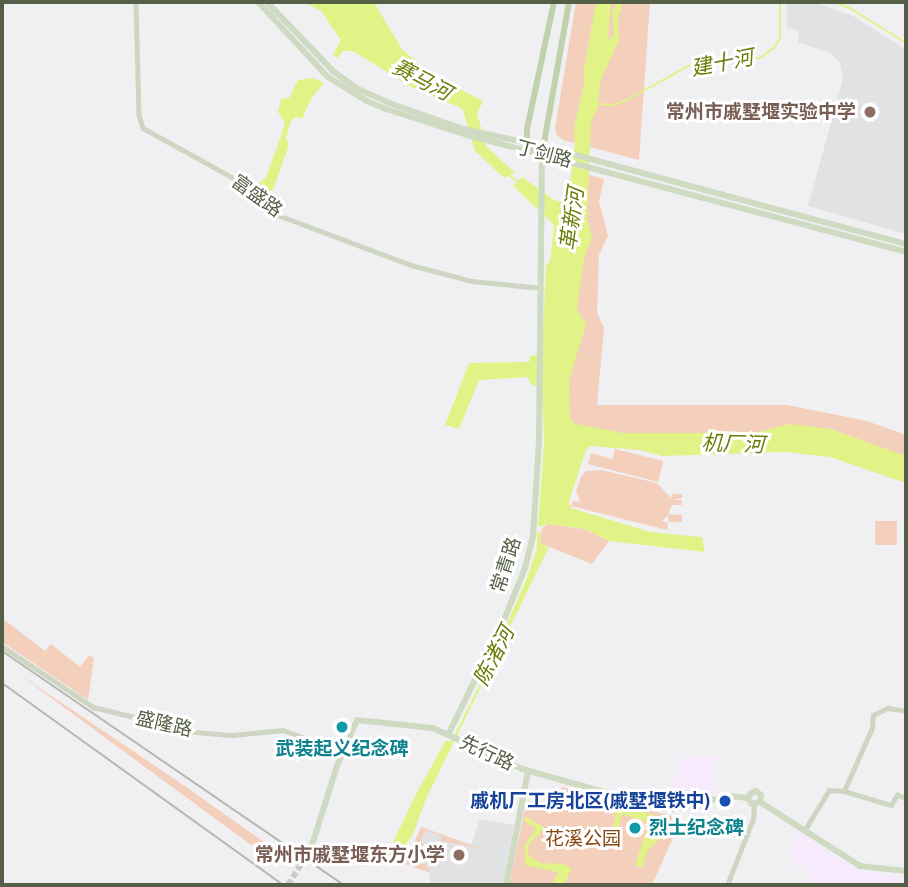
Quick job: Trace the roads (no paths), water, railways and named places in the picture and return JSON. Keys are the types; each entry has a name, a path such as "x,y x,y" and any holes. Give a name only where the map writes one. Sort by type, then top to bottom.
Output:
{"main road":[{"path":"554,2 537,74 527,143 544,151 569,2"}],"street":[{"name":"富盛路","path":"136,2 139,115 143,128 241,182 250,193 278,215 411,265 472,281 541,288"},
{"name":"丁剑路","path":"258,2 314,64 338,84 367,101 465,132 568,157 906,252"},
{"name":"丁剑路","path":"267,2 319,59 358,89 465,132"},
{"name":"丁剑路","path":"488,137 527,143"},
{"path":"541,288 541,187 544,151"},
{"name":"丁剑路","path":"590,163 906,244"},
{"name":"常青路","path":"449,735 504,620 529,554 539,441 538,353 541,288"},
{"name":"盛隆路","path":"2,646 93,707 196,732 232,735 283,730 342,751"},
{"path":"844,791 872,728 873,715 888,708 906,710"},
{"name":"先行路","path":"310,848 342,751 357,720 433,729 528,772 662,808 674,809 729,796 748,798 756,791 761,795 757,803"},
{"path":"506,885 528,772"},
{"path":"804,832 829,790 844,791 891,805 897,795 906,798"},
{"path":"748,798 860,866 906,871"},
{"path":"727,885 757,803"}],"water":[{"path":"304,2 375,4 402,49 416,61 428,78 454,86 483,101 477,114 487,147 515,173 504,178 475,151 463,110 459,107 411,87 353,51 343,51 337,58 333,55 341,40 321,11"},
{"path":"596,2 611,2 608,40 614,35 612,12 618,2 624,2 618,16 619,40 601,80 597,109 591,123 587,218 592,237 584,259 577,309 586,324 569,381 570,419 576,424 622,433 755,433 788,424 831,429 906,456 906,483 830,457 786,452 662,456 639,450 590,446 586,450 569,501 571,508 650,532 702,537 705,552 609,541 585,529 548,524 538,527 544,443 542,389 531,384 527,377 479,380 459,429 445,425 469,363 529,362 530,356 542,354 546,266 550,261 554,225 513,186 522,177 554,200 563,202 568,198 575,144 574,128 585,79 583,75"},
{"path":"313,78 324,83 311,99 302,119 295,117 291,121 286,138 289,145 273,190 259,198 251,190 266,177 280,139 285,122 278,112 281,99 289,98 298,80"},
{"name":"陈渚河","path":"537,532 541,533 540,543 549,547 426,799 413,834 393,864 384,861 416,794 446,740 451,742 486,672 527,578 537,549"},
{"path":"598,798 666,819 663,836 648,850 642,868 635,865 649,823 622,814 618,831 609,839 616,815 597,805"},
{"path":"525,816 545,828 529,844 528,854 540,863 563,864 572,868 564,885 552,885 558,872 525,865 525,844 536,829 525,821"}],"waterway":[{"name":"建十河","path":"598,104 613,105 627,100 692,64 760,58 775,47 780,38 780,2"},
{"name":"建十河","path":"834,2 850,8 906,43"},
{"name":"赛马河","path":"509,175 518,182"}],"tunnel":[{"path":"288,885 311,848"}],"railway":[{"path":"2,651 344,885"},
{"path":"2,683 283,885"}],"place":[{"name":"常州市戚墅堰实验中学","path":"870,112"},
{"name":"武装起义纪念碑","path":"342,727"},
{"name":"戚机厂工房北区(戚墅堰铁中)","path":"725,801"},
{"name":"烈士纪念碑","path":"635,828"},
{"name":"常州市戚墅堰东方小学","path":"459,855"}],"water label":[{"name":"革新河","path":"572,219"},
{"name":"机厂河","path":"733,444"}],"park label":[{"name":"花溪公园","path":"583,839"}]}
